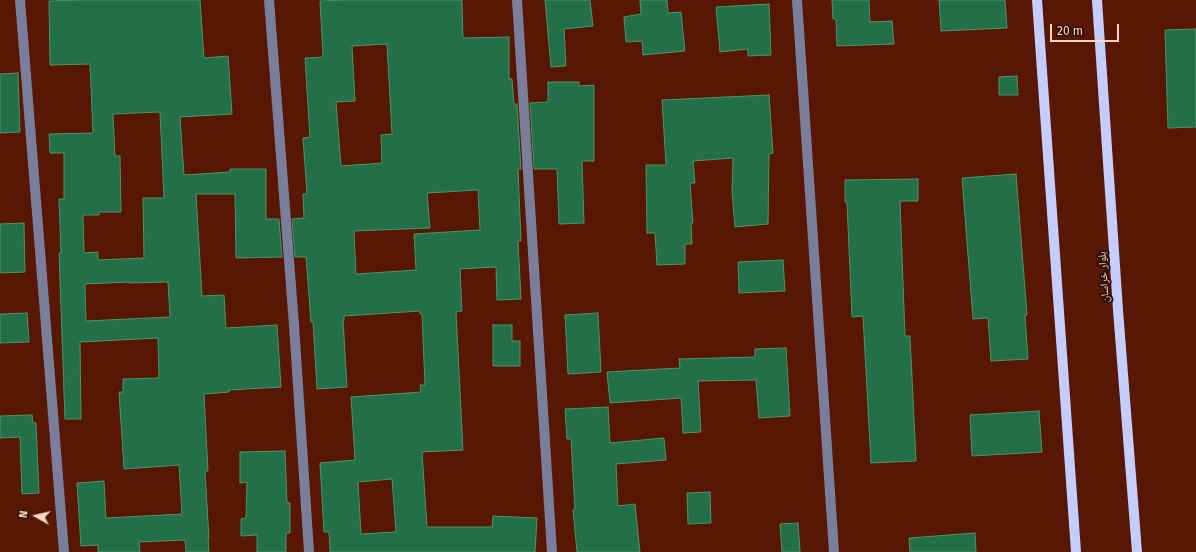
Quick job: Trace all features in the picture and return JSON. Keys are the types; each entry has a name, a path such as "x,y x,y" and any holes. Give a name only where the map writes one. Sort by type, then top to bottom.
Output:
{"main road":[{"path":"1037,0 1076,552"},
{"name":"بلوار خراسان","path":"1097,0 1118,302 1138,552"}],"street":[{"path":"20,0 64,552"},
{"path":"269,0 294,325 309,552"},
{"path":"517,0 552,552"},
{"path":"797,0 834,552"}],"building":[{"path":"200,0 204,58 228,56 232,114 180,117 184,175 230,172 230,169 266,169 266,219 279,219 282,257 236,258 235,194 196,194 202,296 224,295 226,328 277,325 281,387 229,390 229,392 204,394 208,471 205,471 209,552 186,552 185,540 139,542 140,552 98,552 98,545 81,546 77,483 104,481 106,518 182,514 179,465 124,469 119,392 123,392 123,379 159,378 158,338 80,342 81,419 65,419 59,253 61,253 59,199 64,199 64,153 50,153 49,134 93,133 90,64 50,65 49,1","holes":["160,112 164,198 143,198 144,258 98,260 98,252 84,253 83,215 99,215 99,212 121,212 120,156 115,156 113,114","168,282 170,317 86,321 85,284"]},
{"path":"462,0 463,38 509,37 509,79 512,79 514,104 517,104 521,169 518,169 521,241 518,241 521,299 497,300 496,267 460,269 462,311 456,312 463,450 422,452 427,527 492,527 493,516 537,518 535,552 330,552 329,532 324,532 320,463 355,460 351,397 421,392 420,385 425,385 422,314 420,314 420,311 344,316 347,387 317,389 313,322 311,322 306,257 295,257 292,219 304,218 303,194 307,194 303,138 310,137 305,58 323,57 320,1","holes":["387,44 392,134 381,135 382,163 341,166 336,102 355,101 352,46","478,190 480,230 414,234 416,270 356,274 354,231 430,228 427,193","392,479 396,532 361,534 358,482"]},
{"path":"545,0 590,0 593,26 564,29 566,66 551,67"},
{"path":"640,0 667,0 668,13 681,12 685,51 643,55 642,41 626,42 624,17 641,14"},
{"path":"832,0 869,0 870,22 892,21 894,44 837,46 836,19 833,19"},
{"path":"939,0 1005,0 1007,28 941,31"},
{"path":"769,4 771,55 748,56 748,49 720,52 716,7"},
{"path":"1196,29 1196,127 1168,128 1165,30"},
{"path":"18,73 20,132 0,133 0,74"},
{"path":"1017,76 1018,95 999,95 999,77"},
{"path":"548,82 579,82 579,86 594,85 594,161 582,161 584,223 559,224 557,169 534,169 530,103 548,102"},
{"path":"769,95 773,153 769,154 768,224 735,227 732,192 733,158 693,161 695,183 690,183 693,223 691,223 692,244 685,244 685,264 657,265 655,233 647,233 646,165 666,165 662,100"},
{"path":"1016,174 1027,315 1025,315 1028,359 991,361 988,318 973,319 962,178"},
{"path":"918,179 918,201 900,201 905,336 910,336 916,461 871,463 863,316 852,317 845,180"},
{"path":"24,223 25,272 0,273 0,224"},
{"path":"783,260 785,291 739,293 738,262"},
{"path":"27,313 29,342 0,343 0,314"},
{"path":"598,313 601,372 568,374 565,315"},
{"path":"493,325 512,325 512,341 520,341 520,366 493,366"},
{"path":"786,348 790,416 759,418 756,380 698,381 701,432 683,433 681,398 610,403 607,372 680,368 679,359 755,357 755,349"},
{"path":"608,407 610,443 664,438 666,460 616,464 618,506 635,504 640,552 577,552 573,510 575,510 571,439 567,439 565,409"},
{"path":"1039,411 1042,452 972,456 970,415"},
{"path":"32,415 33,423 36,423 39,493 22,494 20,437 0,438 0,416"},
{"path":"285,451 287,503 290,503 290,533 286,533 286,552 257,552 257,535 241,536 241,519 246,518 247,482 240,483 240,452"},
{"path":"710,492 711,523 688,524 687,493"},
{"path":"798,523 800,552 782,552 780,524"},
{"path":"975,533 976,552 910,552 909,538"}]}
